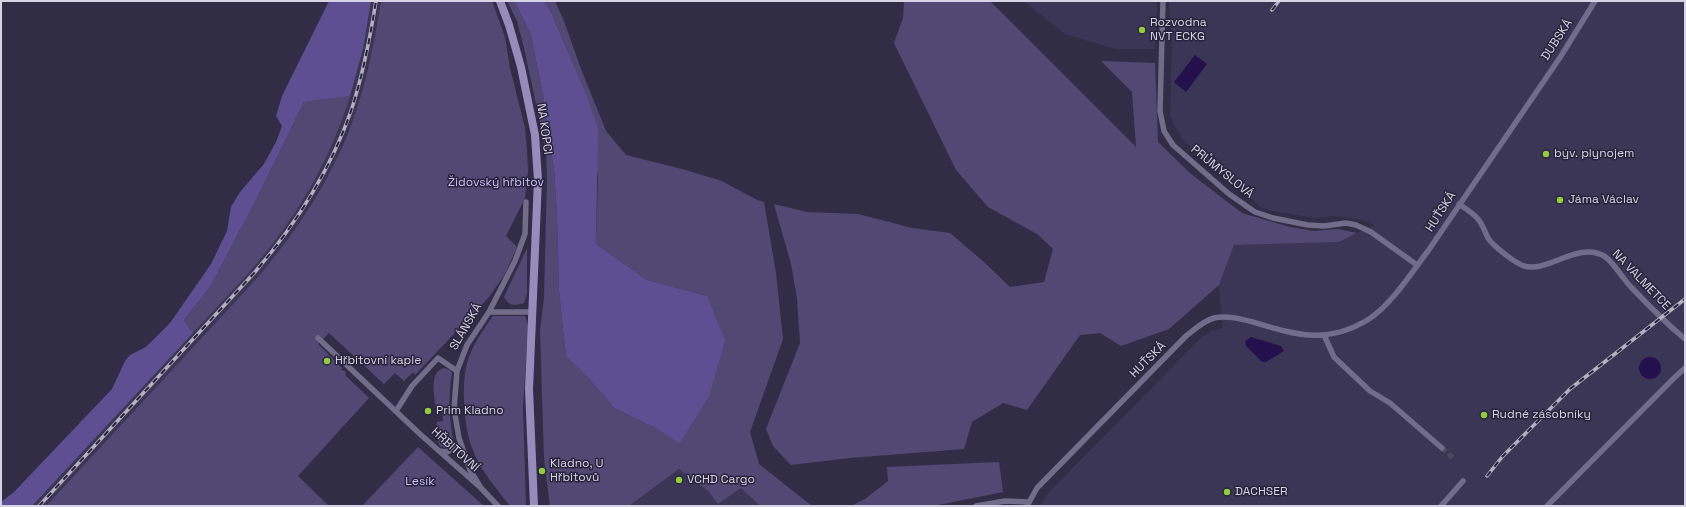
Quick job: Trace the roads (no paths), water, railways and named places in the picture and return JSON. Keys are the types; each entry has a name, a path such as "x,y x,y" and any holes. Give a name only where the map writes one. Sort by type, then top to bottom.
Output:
{"main road":[{"name":"NA KOPCI","path":"500,1 509,25 521,67 535,135 538,180 533,312"},
{"path":"533,312 529,389 534,506"}],"street":[{"name":"PRŮMYSLOVÁ","path":"1163,1 1160,111 1164,131 1173,145 1229,194 1255,212 1273,218 1308,225 1324,226 1346,223 1356,225 1371,232 1417,265"},
{"name":"DUBSKÁ","path":"1537,90 1561,56 1595,1"},
{"name":"HUŤSKÁ","path":"1028,504 1037,488 1186,336 1203,323 1214,318 1230,317 1298,335 1324,335 1343,332 1371,318 1396,292 1428,251 1537,90"},
{"name":"SLÁNSKÁ","path":"481,488 470,470 460,445 454,409 457,371 467,345 489,312 515,261 524,234 526,202"},
{"name":"NA VALMETCE","path":"1459,204 1477,218 1494,244 1523,266 1531,267 1541,265 1579,252 1594,252 1605,256 1660,318 1685,339"},
{"path":"489,312 533,312"},
{"path":"1324,335 1334,357 1370,391 1390,403 1442,448"},
{"name":"HŘBITOVNÍ","path":"318,338 439,451 481,488 498,506"},
{"path":"396,411 412,386 438,358 457,371"},
{"path":"1547,506 1685,368"},
{"path":"439,451 448,452 460,445"},
{"path":"1441,506 1464,481"},
{"path":"976,506 1005,501 1028,504"},
{"path":"1021,506 1028,504"}],"tunnel":[{"path":"1442,448 1453,458"}],"railway":[{"path":"39,506 255,272 298,216 333,155 351,111 366,56 376,1"},
{"path":"1272,10 1279,1"},
{"path":"1487,476 1502,457 1570,389 1685,299"}],"place":[{"name":"Rozvodna NVT ECKG","path":"1142,30"},
{"name":"býv. plynojem","path":"1546,154"},
{"name":"Jáma Václav","path":"1560,200"},
{"name":"Hřbitovní kaple","path":"327,361"},
{"name":"Prim Kladno","path":"428,411"},
{"name":"Rudné zásobníky","path":"1484,415"},
{"name":"Kladno, U Hřbitovů","path":"542,471"},
{"name":"VCHD Cargo","path":"679,480"},
{"name":"DACHSER","path":"1227,492"}],"park label":[{"name":"Židovský hřbitov","path":"496,183"},
{"name":"Lesík","path":"420,482"}]}
